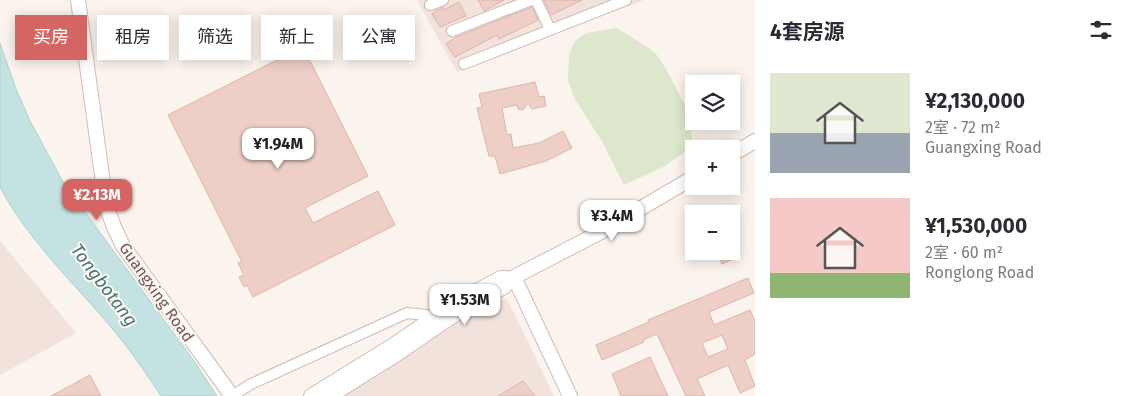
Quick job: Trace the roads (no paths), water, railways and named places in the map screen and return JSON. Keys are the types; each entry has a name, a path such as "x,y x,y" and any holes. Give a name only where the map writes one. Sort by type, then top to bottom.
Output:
{"main road":[{"name":"Guangxing Road","path":"78,0 106,204 114,227 123,246 232,396"},
{"path":"740,150 755,141"},
{"path":"311,396 504,287 514,277 599,233 685,182"},
{"path":"330,396 395,350 436,316 458,301 501,278 514,277"},
{"path":"514,277 570,396"}],"street":[{"path":"430,5 443,0"},
{"path":"452,32 531,0"},
{"path":"536,0 550,30"},
{"path":"464,64 626,0"},
{"path":"232,396 251,384 407,312 436,316"}],"water":[{"name":"Tongbotang","path":"0,43 16,89 30,121 63,182 194,361 217,396 161,396 124,343 42,249 13,209 0,187"}]}
